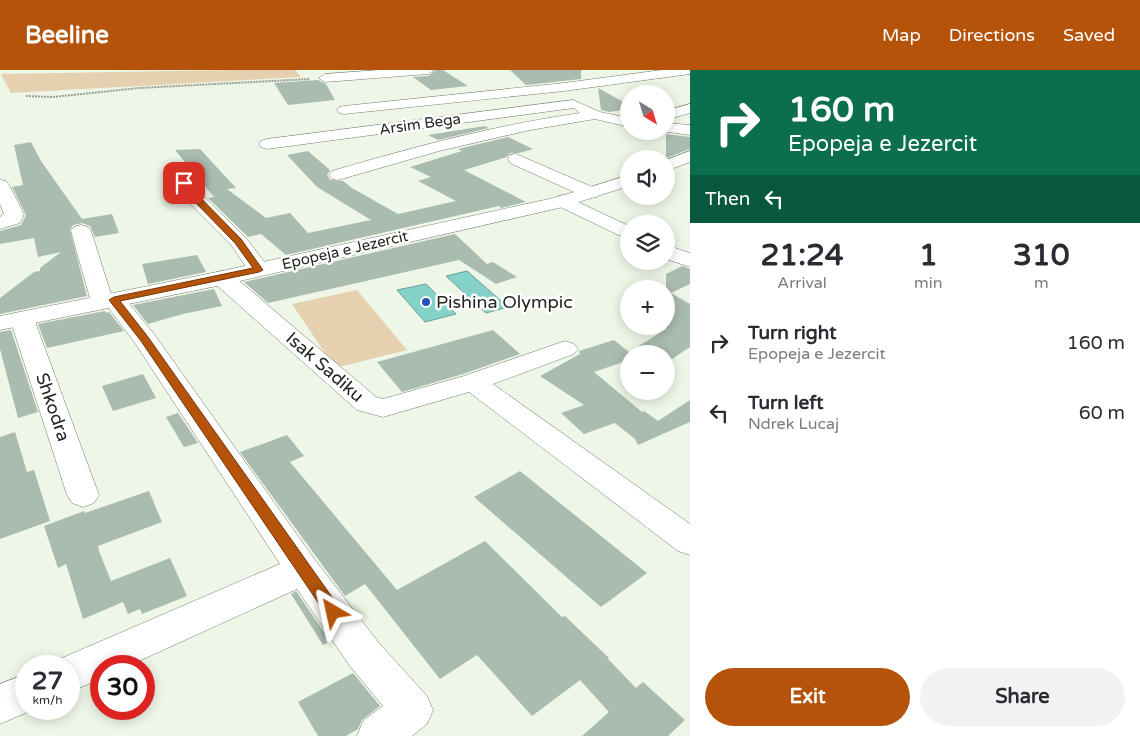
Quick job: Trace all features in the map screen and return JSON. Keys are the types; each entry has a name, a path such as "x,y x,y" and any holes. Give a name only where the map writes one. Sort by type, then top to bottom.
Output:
{"street":[{"path":"325,78 428,70"},
{"path":"344,110 560,81 690,70"},
{"path":"560,81 573,104"},
{"name":"Arsim Bega","path":"267,144 573,104 595,115 620,121"},
{"path":"675,113 690,108"},
{"name":"Arsim Bega","path":"338,175 398,156 561,119 595,115"},
{"path":"675,129 690,130"},
{"path":"675,162 690,156"},
{"path":"516,159 591,193"},
{"path":"184,183 193,197 238,241 259,270"},
{"name":"Epopeja e Jezercit","path":"11,321 259,270 563,201 620,183"},
{"path":"0,184 14,214 12,219 0,223"},
{"path":"563,201 620,230"},
{"path":"80,231 108,301 145,339 302,570 364,654 412,710 378,736"},
{"path":"675,254 689,259"},
{"name":"Isak Sadiku","path":"222,278 367,404 383,408 473,382 564,349"},
{"name":"Shkodra","path":"11,321 83,495"},
{"path":"473,382 690,542"},
{"path":"80,669 302,570"},
{"path":"0,704 15,698"}],"path":[{"path":"26,96 53,97 139,88 325,78"}],"shaded area":[{"path":"295,70 301,77 11,93 1,74"},
{"path":"357,290 407,350 335,368 292,304"}],"water":[{"path":"467,271 508,307 486,313 446,276"},
{"name":"Pishina Olympic","path":"426,284 456,314 425,322 397,290"}],"building":[{"path":"436,70 443,70 468,86 431,90 413,77 428,76"},
{"path":"510,70 581,70 581,79 526,85"},
{"path":"318,80 326,84 335,100 288,105 274,83"},
{"path":"598,88 620,100 620,110 609,112 601,110"},
{"path":"485,126 489,128 438,140 428,135"},
{"path":"675,135 690,137 690,149 675,155 675,150 666,150 666,140 675,140"},
{"path":"508,137 533,149 519,153 510,153 507,157 464,170 526,202 501,208 499,206 286,255 261,234 248,237 208,198 214,197 175,150 200,149 236,188 227,189 266,218 290,213 308,233 371,220 317,187 287,155 308,151 330,170 327,175 330,180 343,181 398,214 456,201 418,181 431,177 410,167 462,151 458,149"},
{"path":"31,142 41,161 82,219 112,214 119,233 95,237 90,226 82,223 73,225 70,230 87,296 0,314 0,298 34,272 40,271 40,268 61,252 38,257 34,238 0,244 0,231 21,225 26,215 12,187 23,185 14,145"},
{"path":"455,234 487,264 493,262 517,277 496,284 459,260 268,303 244,282"},
{"path":"197,255 206,272 148,284 142,264"},
{"path":"682,266 690,269 690,284 675,291 675,280 666,280 666,274"},
{"path":"214,289 222,306 148,324 133,305"},
{"path":"675,295 690,304 690,347 675,357 675,345 640,345 656,335 675,335"},
{"path":"105,311 106,313 109,312 124,331 47,348 38,324"},
{"path":"11,330 38,412 18,418 0,349 0,332"},
{"path":"493,330 520,354 463,374 402,392 377,362"},
{"path":"614,340 620,345 620,363 594,372 620,394 620,400 628,400 642,412 644,411 658,421 690,400 690,422 638,445 635,439 615,423 584,434 561,413 584,405 540,376 580,354 579,351"},
{"path":"143,374 156,398 113,411 102,386"},
{"path":"178,413 198,443 184,447 166,417"},
{"path":"15,432 27,472 34,470 50,521 0,539 0,437"},
{"path":"287,435 304,456 290,462 397,590 485,541 562,617 565,616 609,658 636,688 643,682 685,720 668,736 582,736 609,712 580,680 532,716 477,655 440,679 365,584 345,596 240,452"},
{"path":"520,471 647,573 601,607 474,497"},
{"path":"149,491 162,522 98,546 99,551 111,581 170,558 187,596 142,614 140,609 128,614 123,602 83,619 66,564 58,568 44,526 84,511 85,513"},
{"path":"296,591 330,641 323,645 291,594"},
{"path":"353,673 380,706 362,720 358,729 346,736 318,736 298,702"}],"place":[{"name":"Pishina Olympic","path":"426,302"}],"route":[{"path":"184,183 193,197 238,241 259,270 114,300 145,339 302,570 333,612"}]}
